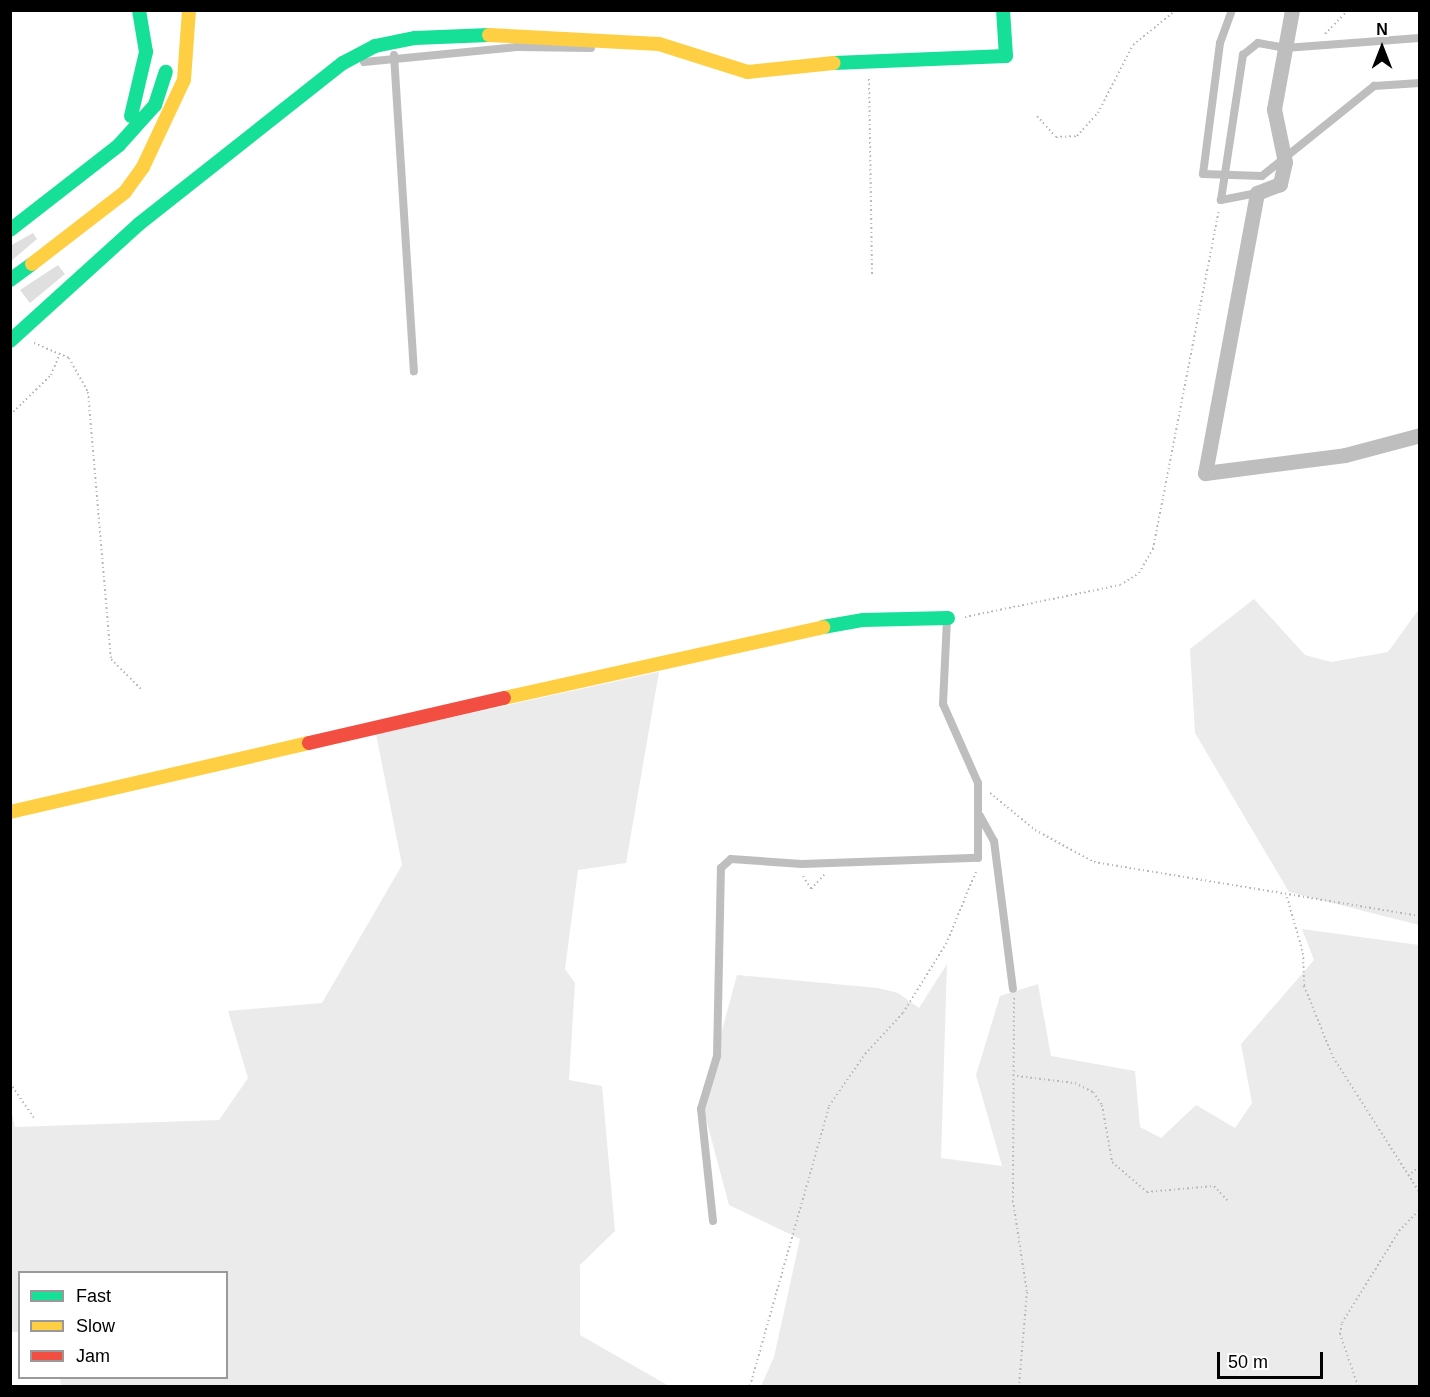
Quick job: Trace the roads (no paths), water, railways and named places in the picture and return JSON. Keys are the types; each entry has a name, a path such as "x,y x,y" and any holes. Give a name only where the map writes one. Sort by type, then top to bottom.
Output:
{"main road":[{"path":"119,145 141,86 146,52 139,10"},
{"path":"10,230 119,145 155,105 167,68 174,10"},
{"path":"10,280 125,192 143,168 184,80 191,35 190,10"},
{"path":"16,339 139,224 303,97 375,46 415,38 527,33 639,42 748,72 869,61 1006,56 1003,10"},
{"path":"10,812 760,639 873,619 948,618"}],"street":[{"path":"1292,10 1274,109 1285,162 1280,184 1257,193 1205,473 1345,455 1419,435"}],"lane":[{"path":"1232,10 1220,43 1203,160 1203,174 1262,176 1285,162 1374,86 1419,83"},
{"path":"1257,193 1221,200 1243,55 1258,44 1285,48 1419,38"},
{"path":"303,97 363,62 394,55 639,42"},
{"path":"394,55 414,371"},
{"path":"713,1221 701,1109 717,1056 721,868 732,860 802,864 832,861 978,858 978,783 943,704 948,618"},
{"path":"979,815 994,841 1013,989"}]}
